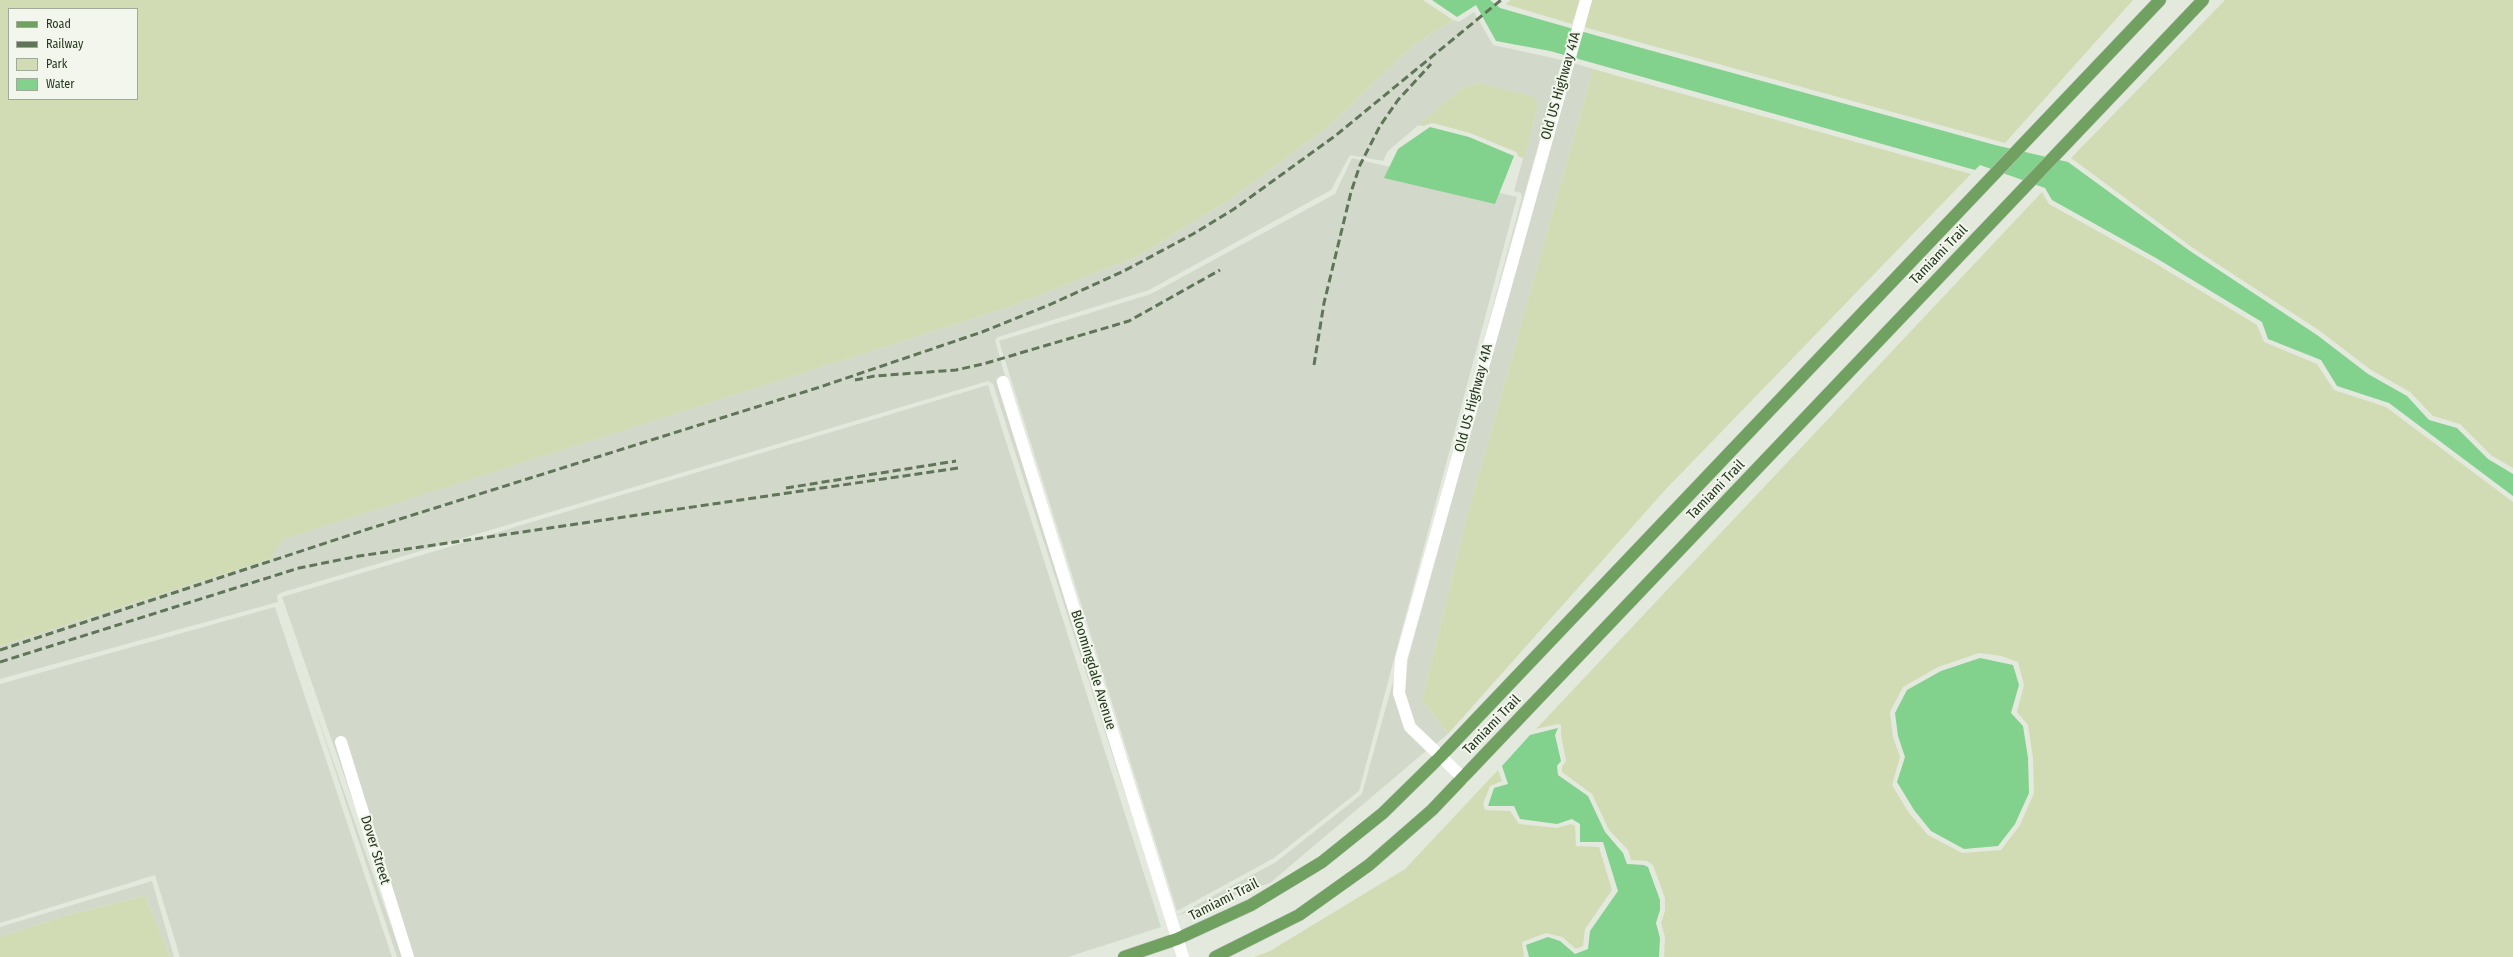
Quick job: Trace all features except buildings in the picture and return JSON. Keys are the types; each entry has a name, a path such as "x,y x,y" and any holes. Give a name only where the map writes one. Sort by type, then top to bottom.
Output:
{"main road":[{"name":"Tamiami Trail","path":"1124,957 1177,939 1251,905 1322,862 1383,814 1440,757 2160,0"},
{"name":"Tamiami Trail","path":"1215,957 1300,915 1337,889 1402,837 1463,778 2203,0"}],"street":[{"name":"Old US Highway 41A","path":"1463,778 1410,727 1399,693 1402,659 1567,62 1586,0"},
{"name":"Bloomingdale Avenue","path":"1003,382 1183,957"},
{"name":"Dover Street","path":"341,742 408,957"}],"shaded area":[{"path":"1474,12 1493,45 1562,60 1482,346 1522,197 1521,193 1514,191 1538,105 1479,83 1462,88 1388,151 1383,161 1350,155 1331,190 1149,290 998,337 995,340 1005,376 996,379 1133,819 993,384 988,381 280,593 277,596 278,602 0,679 0,646 270,559 283,539 1009,307 1138,256 1232,198 1330,125 1411,47 1453,20 1459,22"},
{"path":"1573,63 1593,69 1467,517 1422,700 1448,734 1436,744 1415,724 1405,692 1408,659"},
{"path":"1352,158 1517,197 1359,791 1274,858 1177,911 999,341 1151,294 1335,194"},
{"path":"988,385 1161,927 1068,957 407,957 282,597"},
{"path":"275,607 392,957 180,957 155,875 0,923 0,684"},
{"path":"1394,678 1393,693 1404,729 1426,751 1270,883 1176,916 1276,862 1362,794"},
{"path":"311,698 400,951 402,957 397,957"},
{"path":"152,881 174,957 170,957 145,896 64,916 0,937 0,927"}],"green space":[{"path":"0,0 1423,0 1453,20 1411,47 1330,125 1232,198 1138,256 1009,307 284,539 270,559 0,646"},
{"path":"1511,0 1580,0 1572,24 1505,4"},
{"path":"1592,0 2133,0 2005,143 1584,27"},
{"path":"2225,0 2513,0 2513,468 2492,456 2460,424 2433,416 2410,392 2371,370 2320,331 2193,248 2071,158"},
{"path":"1593,69 1971,174 1666,489 1448,734 1422,700 1467,517"},
{"path":"1479,83 1535,97 1538,105 1524,158 1519,157 1516,152 1470,133 1432,123 1423,126 1418,125 1462,88"},
{"path":"2042,192 2049,204 2153,262 2257,325 2264,342 2317,364 2334,390 2386,407 2513,502 2513,957 1664,957 1665,937 1661,923 1665,911 1665,898 1653,865 1647,861 1631,860 1628,850 1609,830 1592,794 1562,772 1562,767 1566,761 1561,735 1561,725 1558,724 1536,729","holes":["1979,653 2001,656 2018,662 2024,685 2017,712 2028,725 2033,758 2034,793 2020,825 2001,850 1962,853 1928,835 1909,813 1892,785 1900,757 1893,737 1890,712 1903,687 1938,667"]},
{"path":"1498,770 1502,781 1490,786 1483,804 1485,810 1510,811 1519,824 1557,828 1571,824 1575,826 1576,846 1599,847 1612,890 1585,929 1583,946 1576,949 1562,937 1546,933 1522,942 1524,957 1254,957 1270,951 1405,869"},
{"path":"145,896 170,957 0,957 0,937 64,916"}],"water":[{"path":"1432,0 1490,0 1500,8 1598,36 1995,145 2068,162 2190,251 2317,335 2368,374 2407,396 2429,420 2457,428 2488,459 2513,474 2513,496 2389,403 2337,386 2321,360 2268,339 2262,322 2156,258 2052,200 2045,188 1980,165 1975,170 1550,51 1496,41 1476,5 1457,17"},
{"path":"1430,127 1469,137 1514,156 1495,204 1384,178 1398,149"},
{"path":"1980,658 2013,665 2019,685 2011,713 2023,726 2028,758 2029,793 2015,824 1998,846 1964,849 1931,831 1914,810 1897,782 1905,757 1898,736 1895,713 1907,690 1941,671"},
{"path":"1558,728 1555,735 1561,761 1557,766 1558,775 1588,796 1605,832 1623,853 1627,864 1644,865 1648,867 1660,900 1660,910 1656,923 1660,938 1659,957 1529,957 1526,945 1548,937 1560,941 1575,954 1588,949 1590,931 1618,891 1603,842 1580,842 1580,824 1572,819 1557,824 1520,819 1514,806 1488,806 1494,788 1508,784 1502,766 1530,735"}],"railway":[{"path":"0,650 365,530 820,387 982,332 1049,305 1124,271 1193,234 1234,209 1335,136 1501,0"},
{"path":"1314,365 1324,303 1351,192 1360,165 1380,126 1398,100 1431,64"},
{"path":"855,380 875,376 956,370 983,364 1129,321 1220,270"},
{"path":"786,488 956,461"},
{"path":"0,662 299,568 359,556 958,468"}]}
